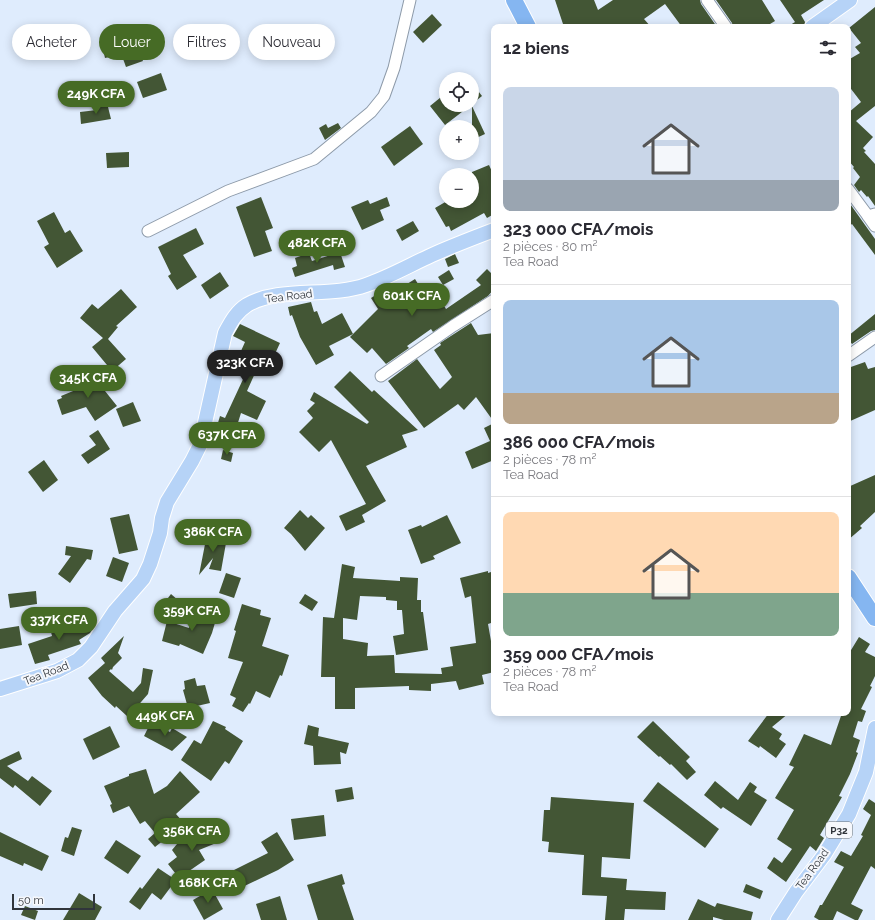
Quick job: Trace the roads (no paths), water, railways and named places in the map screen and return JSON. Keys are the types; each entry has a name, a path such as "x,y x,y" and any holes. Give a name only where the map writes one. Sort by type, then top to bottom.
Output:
{"highway":[{"path":"514,0 526,24"},
{"path":"851,582 875,618"}],"main road":[{"path":"816,24 850,0"},
{"name":"Tea Road","path":"0,689 57,671 78,660 92,647 115,611 143,579 150,564 160,533 162,518 167,502 200,445 224,339 232,318 247,305 259,300 272,297 336,291 365,286 432,255 491,233"},
{"name":"Tea Road","path":"778,920 796,892 824,855 849,814 866,772 875,728"}],"street":[{"path":"148,231 228,191 314,159 371,112 384,96 394,68 410,0"},
{"path":"707,0 724,24"},
{"path":"851,192 872,215 875,226"},
{"path":"381,376 453,326 491,302"},
{"path":"851,354 875,337"}]}
